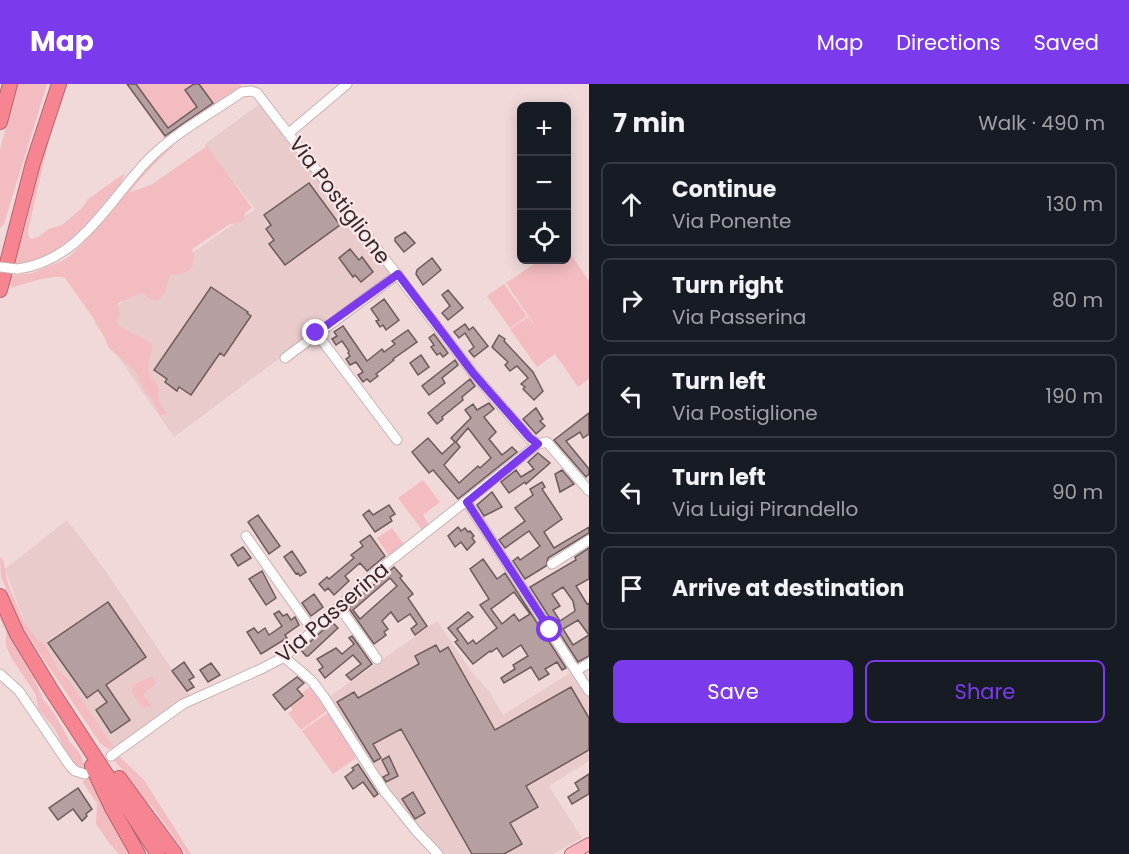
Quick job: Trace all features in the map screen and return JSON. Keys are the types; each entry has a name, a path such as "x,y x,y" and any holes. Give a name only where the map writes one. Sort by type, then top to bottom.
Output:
{"highway":[{"path":"0,122 10,84"},
{"path":"0,290 33,164 59,84"},
{"path":"0,596 17,634 158,854"},
{"path":"91,750 90,762 138,854"},
{"path":"91,750 100,752 175,854"}],"street":[{"path":"289,133 347,84"},
{"name":"Via Postiglione","path":"0,267 37,266 63,252 92,226 139,170 160,149 242,92 258,93 473,373 530,438 538,444 547,442 589,491"},
{"path":"285,358 398,274"},
{"path":"316,333 397,440"},
{"name":"Via Passerina","path":"111,756 183,704 284,657 375,573 538,444"},
{"path":"467,502 589,692"},
{"path":"246,536 313,630"},
{"path":"552,564 589,540"},
{"path":"339,607 377,659"},
{"path":"284,657 312,681 385,792 438,854"},
{"path":"576,671 589,663"},
{"path":"0,674 18,691 70,766 75,771 85,774"}],"shaded area":[{"path":"17,84 47,84 4,224 0,228 0,150"},
{"path":"130,84 240,84 242,87 166,140 128,86"},
{"path":"261,103 389,271 388,277 174,437 94,322 255,209 205,146"},
{"path":"49,140 28,231 29,238 40,236 48,229 62,225 82,208 88,199 125,173 119,188 64,248 25,265 14,263 13,260 24,232"},
{"path":"170,146 173,147 150,168 130,192 151,185 207,146 252,208 245,213 245,219 230,224 192,249 194,255 192,268 184,273 170,275 165,292 158,300 151,300 144,293 118,303 120,327 152,345 148,363 149,374 158,386 159,402 166,412 165,415 160,415 152,398 146,394 136,372 109,348 99,326 65,278 46,278 12,288 8,282 9,276 32,273 71,255 151,162"},
{"path":"571,255 589,281 589,379 578,387 555,354 537,367 510,329 528,317 538,330 506,283 534,264 571,264"},
{"path":"504,284 527,316 510,328 487,296"},
{"path":"423,480 440,502 423,515 429,525 422,530 398,498"},
{"path":"67,520 105,570 190,696 113,749 27,629 5,569"},
{"path":"392,528 405,546 390,557 377,538"},
{"path":"0,556 8,584 24,622 37,639 45,645 58,670 69,680 114,748 108,749 100,743 22,627 1,577"},
{"path":"0,613 29,666 43,699 54,713 70,742 79,752 86,768 82,770 71,761 54,728 38,709 36,695 6,646 6,631 0,619"},
{"path":"437,621 471,671 489,691 503,715 573,671 589,697 589,761 549,786 582,838 553,854 441,854 398,805 329,697"},
{"path":"152,676 156,684 143,694 152,707 142,707 132,693 132,688"},
{"path":"311,686 328,710 301,730 288,713 293,710 287,702 294,696 298,701 303,697 302,693"},
{"path":"329,712 356,758 333,774 302,731"},
{"path":"119,756 144,780 191,854 186,854 153,808 130,784 122,769 113,759"},
{"path":"92,776 130,854 119,854 96,824 97,803 83,783 86,777"}],"building":[{"path":"127,84 136,84 168,128 197,107 185,90 194,84 199,84 213,103 165,136"},
{"path":"309,183 340,225 285,265 269,244 274,240 266,229 271,225 264,215"},
{"path":"405,232 415,243 404,252 395,238"},
{"path":"350,249 359,260 362,257 373,272 361,282 355,275 353,277 339,258"},
{"path":"432,258 441,270 423,285 416,274 417,270"},
{"path":"211,287 251,316 224,356 220,353 191,395 179,387 177,391 165,382 167,379 154,370"},
{"path":"448,290 463,308 448,320 442,313 450,306 442,295"},
{"path":"384,299 399,320 386,330 383,325 380,327 376,321 379,320 371,309"},
{"path":"465,324 469,330 473,327 488,346 474,357 469,351 474,347 465,333 459,338 454,332"},
{"path":"343,326 367,361 382,349 384,352 395,344 392,341 408,330 417,342 393,359 370,382 367,379 363,382 358,375 363,372 356,362 350,365 346,359 350,356 349,351 342,341 336,345 332,339 337,336 334,332"},
{"path":"434,334 448,353 443,357 440,353 437,355 431,347 434,345 429,338"},
{"path":"499,335 533,372 543,391 534,400 521,384 528,378 517,366 510,371 505,365 508,362 492,347"},
{"path":"421,355 429,367 418,375 410,363"},
{"path":"455,360 458,365 442,378 445,383 429,395 422,386"},
{"path":"470,379 475,386 437,424 428,413"},
{"path":"489,403 494,409 484,417 496,432 489,439 502,455 512,447 517,452 458,499 433,470 429,473 412,452 428,438 442,454 455,442 451,438 471,418 465,410 473,404 477,410","holes":["468,428 491,458 459,483 444,465 460,447 456,442"]},
{"path":"536,408 543,419 540,421 545,426 536,434 523,419"},
{"path":"589,413 589,434 583,438 580,432 566,441 589,469 586,477 554,440"},
{"path":"538,453 550,463 526,484 525,482 509,493 501,482 516,470 521,477 534,469 528,462"},
{"path":"562,470 574,484 560,492 555,474"},
{"path":"542,482 545,487 542,489 562,519 544,532 554,548 589,527 589,533 548,558 546,566 525,579 513,561 518,557 520,560 540,546 529,531 505,548 499,540 525,521 515,508 533,495 530,489"},
{"path":"492,492 502,507 484,516 477,505"},
{"path":"389,505 395,514 390,517 392,521 375,532 363,515 369,510 373,515"},
{"path":"258,515 280,546 269,554 248,522"},
{"path":"458,527 461,531 465,528 474,536 472,538 475,542 467,550 461,542 455,547 448,536"},
{"path":"370,535 385,556 367,571 360,563 345,576 349,581 334,595 328,588 325,591 319,584 327,577 329,579 354,558 351,555 363,546 360,542"},
{"path":"243,547 251,558 238,566 231,555"},
{"path":"589,548 589,579 576,586 587,604 589,603 589,635 589,656 578,662 530,587 576,560 575,557","holes":["563,587 573,601 575,611 560,621 553,610 560,606 552,594","578,620 589,635 573,645 563,629"]},
{"path":"292,551 306,572 300,576 284,557"},
{"path":"483,559 497,579 505,573 566,668 562,670 557,662 545,669 549,674 539,680 531,667 504,683 501,678 515,669 513,665 528,656 521,645 503,657 497,648 473,664 455,642 458,640 448,628 468,612 473,617 457,629 468,644 473,640 476,644 497,628 480,605 489,599 470,569","holes":["514,592 530,614 519,621 514,614 502,624 491,609"]},
{"path":"394,567 413,594 408,598 427,626 415,635 411,629 417,624 410,614 398,622 391,612 382,621 388,629 384,632 386,635 374,644 348,607","holes":["390,578 397,586 360,619 353,610"]},
{"path":"262,571 276,598 266,605 249,579"},
{"path":"314,594 323,607 311,616 302,603"},
{"path":"108,602 146,657 106,685 130,720 111,733 96,710 107,702 98,690 87,698 48,643"},
{"path":"279,611 283,616 287,614 291,620 295,617 299,625 285,635 287,638 261,654 247,632 254,628 258,633 265,628 269,635 282,626 274,614"},
{"path":"332,622 338,628 306,656 301,650"},
{"path":"352,636 372,664 351,680 346,675 361,664 353,655 325,678 319,670 323,667 317,659 336,648 342,654 354,644 349,638"},
{"path":"436,645 440,652 448,647 495,730 571,687 589,718 589,750 526,786 538,807 510,823 522,844 504,854 472,854 401,729 373,744 381,758 374,762 337,702 354,692 358,698 419,664 415,656"},
{"path":"184,662 194,677 189,680 194,687 187,691 172,671"},
{"path":"211,663 220,675 208,682 200,670"},
{"path":"297,677 304,683 297,689 303,696 285,710 273,695"},
{"path":"389,756 398,776 386,782 383,777 389,774 382,760"},
{"path":"358,764 378,794 374,797 363,782 353,789 345,777"},
{"path":"589,774 589,794 572,804 568,797 579,790 575,783"},
{"path":"78,788 92,809 82,821 73,809 58,820 49,808"},
{"path":"413,792 425,813 415,819 402,799"}],"route":[{"path":"316,333 398,274 473,373 530,438 538,444 467,502 550,630"}]}
